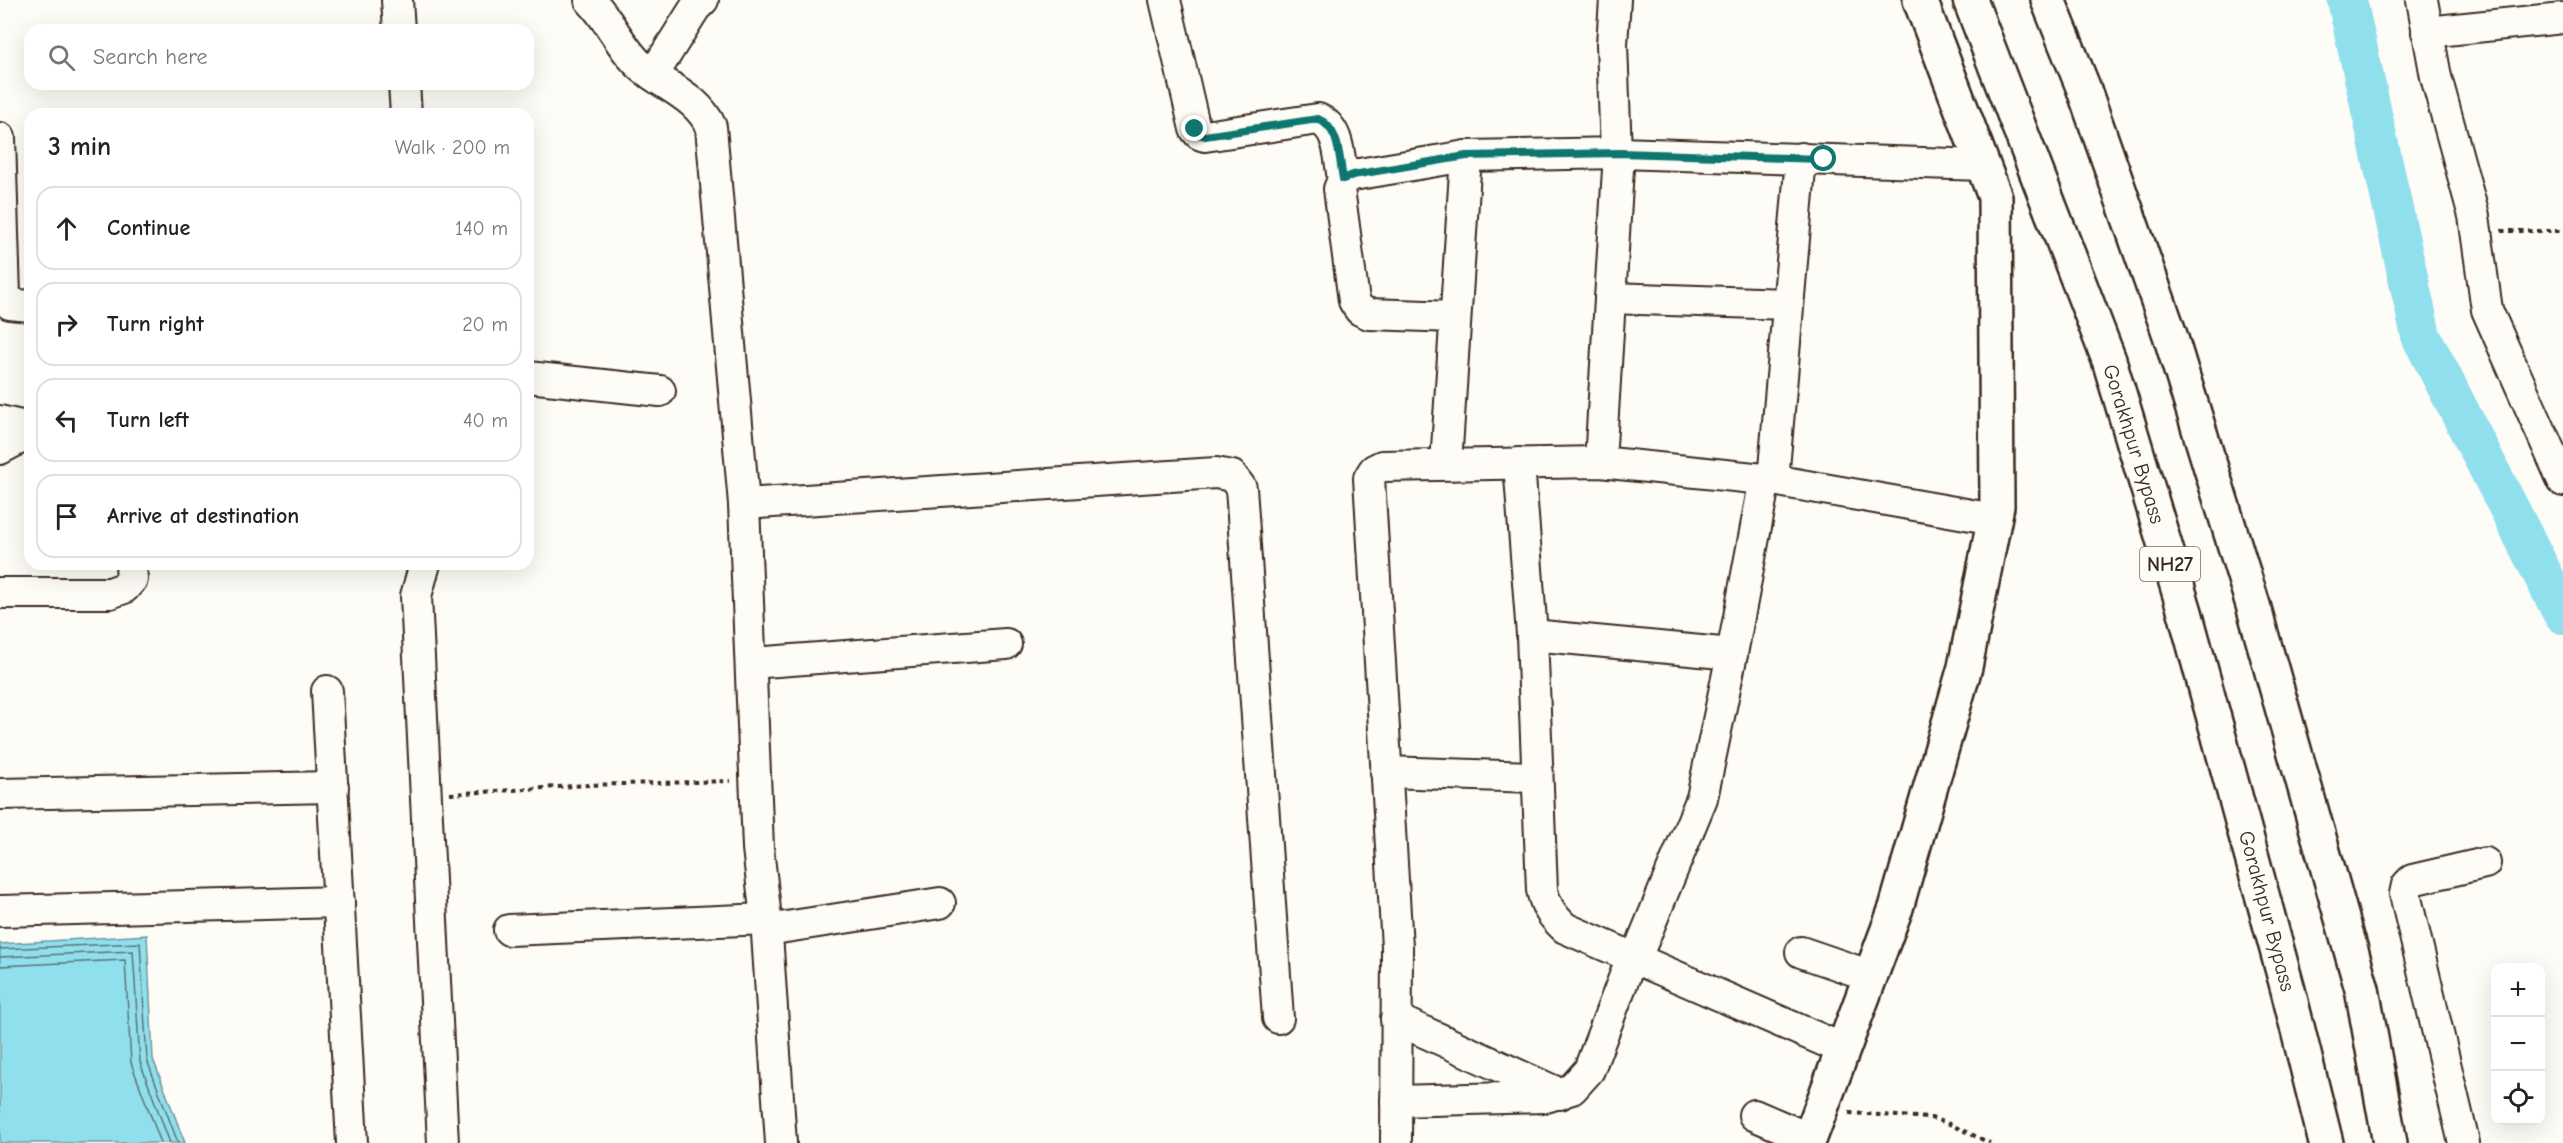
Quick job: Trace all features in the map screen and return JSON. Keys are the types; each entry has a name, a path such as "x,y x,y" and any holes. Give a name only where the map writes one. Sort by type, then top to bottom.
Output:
{"main road":[{"path":"1813,1131 1896,908 1965,666 1997,506 1995,197 1920,0"},
{"name":"Gorakhpur Bypass","path":"1970,0 2109,360 2185,612 2288,990 2326,1143"},
{"path":"2048,0 2083,87 2170,335 2253,605 2362,989 2390,1143"}],"street":[{"path":"397,0 399,24"},
{"path":"590,0 633,58 695,104 705,114 711,127 744,504 758,848 766,924 781,1143"},
{"path":"653,75 695,8 703,0"},
{"path":"1165,0 1195,129 1199,134 1205,136 1318,119 1328,123 1334,133 1343,179 1339,189 1354,301 1360,310 1369,314 1455,318"},
{"path":"1599,462 1617,153 1612,44 1615,0"},
{"path":"2422,0 2436,77 2474,216 2485,298 2491,321 2563,481"},
{"path":"2427,32 2563,18"},
{"path":"404,90 406,108"},
{"path":"0,138 5,296 10,304 24,305"},
{"path":"1343,179 1353,175 1466,156 1617,153 1983,165"},
{"path":"1446,464 1466,156"},
{"path":"1396,1101 1504,1100 1560,1094 1572,1089 1589,1070 1701,798 1769,480 1801,158"},
{"path":"1610,298 1788,304"},
{"path":"534,378 660,391"},
{"path":"0,421 24,429"},
{"path":"0,449 24,435"},
{"path":"1396,1143 1397,947 1369,478 1374,470 1382,466 1599,462 1769,480 1994,519"},
{"path":"1519,463 1532,635 1542,890 1546,906 1554,919 1565,928 1843,1049"},
{"path":"744,504 1216,473 1232,476 1241,488 1278,1018"},
{"path":"0,593 110,593 124,588 132,579 131,570"},
{"path":"423,570 416,596 443,1143"},
{"path":"1532,635 1732,654"},
{"path":"751,663 1006,644"},
{"path":"327,691 352,1143"},
{"path":"1386,772 1536,777"},
{"path":"0,794 333,787"},
{"path":"2464,1143 2405,894 2407,885 2412,880 2485,862"},
{"path":"0,911 339,902"},
{"path":"509,930 766,924 940,903"},
{"path":"1801,952 1871,976"},
{"path":"1396,1019 1560,1094"},
{"path":"1754,1115 1813,1131"}],"path":[{"path":"2476,231 2563,231"},
{"path":"426,796 622,783 755,780"},
{"path":"1813,1131 1931,1118 1989,1143"}],"water":[{"path":"147,935 153,1059 185,1143 0,1143 0,944"}],"waterway":[{"path":"2347,0 2421,336 2563,614"}],"route":[{"path":"1195,129 1199,134 1205,136 1318,119 1328,123 1334,133 1343,179 1353,175 1466,156 1619,153 1824,159"}]}
